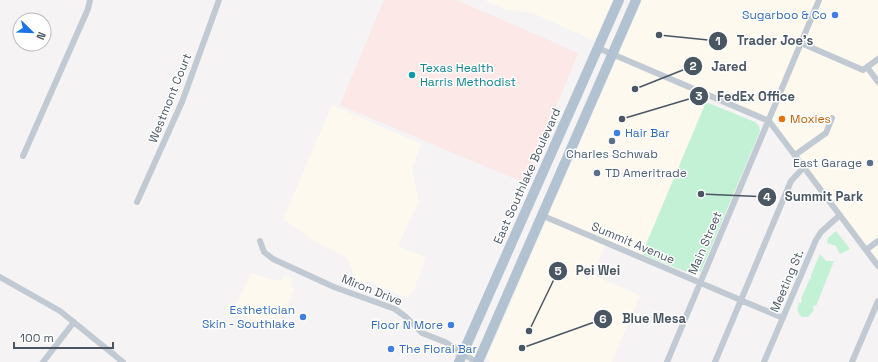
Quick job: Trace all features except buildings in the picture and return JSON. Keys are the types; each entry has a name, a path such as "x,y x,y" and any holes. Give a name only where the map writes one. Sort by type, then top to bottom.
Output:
{"main road":[{"name":"East Southlake Boulevard","path":"462,357 619,0"},
{"path":"477,362 636,0"}],"street":[{"path":"23,156 88,9 90,0"},
{"name":"Westmont Court","path":"137,202 182,102 219,0"},
{"name":"Main Street","path":"667,362 820,0"},
{"path":"801,43 863,70 878,59"},
{"path":"598,48 769,121 878,266"},
{"path":"867,67 878,82"},
{"path":"794,155 826,133 832,118"},
{"path":"715,362 791,181 804,167"},
{"name":"Meeting St.","path":"764,362 816,240 821,232 840,215"},
{"name":"Summit Avenue","path":"541,216 783,318"},
{"name":"Miron Drive","path":"260,241 264,252 273,259 334,287 395,309 406,317 422,333 445,342 462,357 477,362"},
{"path":"866,250 878,241"},
{"path":"0,277 48,303 123,362"},
{"path":"852,362 878,301"},
{"path":"43,362 74,322"}],"shaded area":[{"path":"384,0 456,0 578,53 525,183 340,105"},
{"path":"484,0 613,0 594,41 533,13 505,9"},
{"path":"642,0 878,0 878,266 769,121 710,95 640,258 606,244 592,275 640,295 612,362 490,362 487,357"},
{"path":"332,105 421,144 412,169 419,201 398,246 426,257 414,290 406,298 366,280 363,287 355,279 347,258 313,240 283,219"},
{"path":"251,273 281,281 285,275 293,279 290,286 294,289 277,330 233,312"}],"green space":[{"path":"706,102 755,122 759,126 760,131 701,271 694,275 642,254"},
{"path":"836,231 850,249 840,254 836,246 827,243 828,238"},
{"path":"820,254 826,261 834,261 816,306 814,305 814,310 808,317 802,317 798,312 798,305 801,303 801,299 810,278 811,279 811,275"}],"place":[{"name":"Sugarboo & Co","path":"835,15"},
{"name":"Trader Joe's","path":"659,35"},
{"name":"Texas Health Harris Methodist","path":"412,75"},
{"name":"Jared","path":"635,89"},
{"name":"FedEx Office","path":"622,119"},
{"name":"Moxies","path":"782,119"},
{"name":"Hair Bar","path":"617,133"},
{"name":"Charles Schwab","path":"612,141"},
{"name":"East Garage","path":"870,163"},
{"name":"TD Ameritrade","path":"597,173"},
{"name":"Summit Park","path":"701,194"},
{"name":"Esthetician Skin - Southlake","path":"303,317"},
{"name":"Floor N More","path":"451,325"},
{"name":"Pei Wei","path":"529,331"},
{"name":"Blue Mesa","path":"522,348"},
{"name":"The Floral Bar","path":"391,349"}]}
